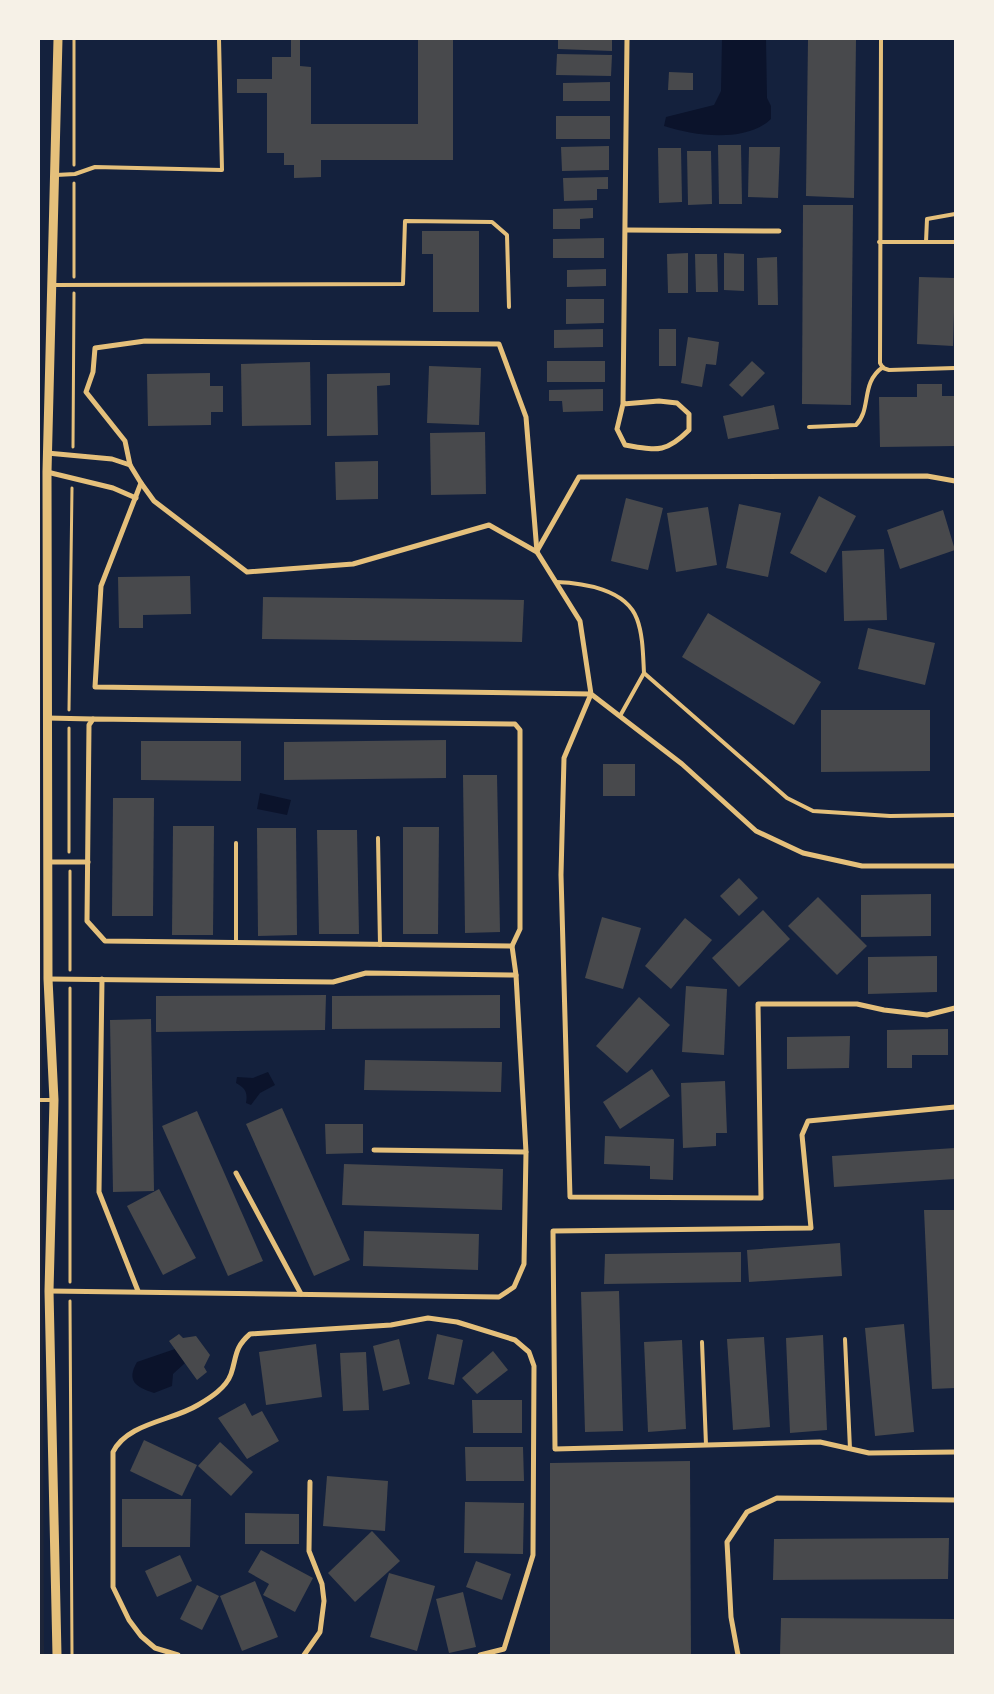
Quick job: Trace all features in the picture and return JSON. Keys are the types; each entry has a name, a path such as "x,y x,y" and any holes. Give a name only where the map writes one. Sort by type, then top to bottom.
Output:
{"street":[{"path":"57,1655 49,1291 54,1100 48,978 47,453 56,175 58,39"},
{"path":"623,404 659,401 677,403 689,414 689,430 674,445 654,450 625,445 617,429 623,404 627,39"},
{"path":"626,230 779,231"},
{"path":"537,552 489,525 353,564 247,572 154,501 140,483 130,465 125,441 86,392 93,372 95,348 145,341 499,344 526,416 537,552 580,621 592,694 564,758 561,875 570,1197 761,1198 758,1004 857,1004 884,1010 928,1015 955,1008"},
{"path":"47,453 112,460 130,465"},
{"path":"47,472 113,488 136,498"},
{"path":"537,552 579,477 927,476 955,481"},
{"path":"140,483 136,498 101,586 95,687 592,694 682,764 756,831 796,849 862,866 955,866"},
{"path":"47,718 515,724 520,730 520,929 512,946 516,975 526,1152 524,1264 514,1287 499,1297 49,1291"},
{"path":"93,719 89,725 87,922 105,941 512,946"},
{"path":"47,862 88,862"},
{"path":"48,978 333,982 366,973 516,975"},
{"path":"102,979 99,1192 138,1291"},
{"path":"955,1107 808,1121 802,1135 811,1228 554,1231 555,1449 820,1442 869,1453 955,1452"},
{"path":"374,1150 526,1152"},
{"path":"236,1173 301,1294"},
{"path":"178,1655 155,1648 141,1636 129,1620 113,1586 113,1452 118,1442 142,1428 179,1415 214,1394 230,1376 236,1352 241,1342 250,1334 392,1326 428,1318 457,1322 515,1340 528,1352 534,1366 533,1554 504,1650 480,1655"},
{"path":"304,1655 320,1632 324,1601 322,1584 309,1551 310,1482"},
{"path":"738,1655 731,1617 727,1542 747,1512 777,1498 955,1500"}],"lane":[{"path":"56,175 74,174 95,167 222,170 219,39"},
{"path":"881,39 879,357 882,368"},
{"path":"926,242 927,219 955,214"},
{"path":"52,285 403,284 406,221 492,222 507,235 509,307"},
{"path":"879,242 955,242"},
{"path":"882,368 889,370 955,368"},
{"path":"809,428 856,425 862,413 870,380 882,368"},
{"path":"555,582 578,583 603,590 630,607 636,617 640,630 644,673 620,716"},
{"path":"644,673 788,798 813,811 890,816 955,815"},
{"path":"378,838 380,945"},
{"path":"236,843 236,943"},
{"path":"39,1100 54,1100"},
{"path":"845,1339 850,1449"},
{"path":"702,1342 706,1445"}],"path":[{"path":"73,456 74,39"},
{"path":"72,478 69,719 72,1655"}],"shaded area":[{"path":"39,39 44,1655 39,1655"},
{"path":"722,39 766,39 767,98 771,106 771,119 760,127 748,132 719,135 704,135 664,126 666,117 714,105 721,91"},
{"path":"260,793 291,800 287,815 257,809"},
{"path":"268,1072 275,1085 260,1093 251,1105 246,1103 246,1093 236,1083 237,1077 253,1078"},
{"path":"175,1349 185,1363 173,1374 172,1386 154,1393 138,1386 132,1374 137,1362"}],"building":[{"path":"291,39 300,39 300,66 311,67 311,124 418,124 418,39 453,39 453,160 321,160 321,177 294,178 294,165 284,165 284,153 267,153 267,93 237,93 237,79 272,79 272,57 291,57"},
{"path":"558,39 612,39 612,51 558,49"},
{"path":"808,39 856,39 854,198 806,196"},
{"path":"557,54 612,55 611,76 556,75"},
{"path":"669,72 693,73 693,90 668,90"},
{"path":"610,82 610,101 563,101 563,83"},
{"path":"556,116 610,116 610,139 556,139"},
{"path":"718,145 741,145 742,204 719,204"},
{"path":"609,146 609,170 562,171 561,147"},
{"path":"749,147 780,147 778,198 748,197"},
{"path":"658,148 681,148 682,202 659,203"},
{"path":"687,151 711,151 712,204 688,205"},
{"path":"608,177 608,189 597,189 597,200 564,201 563,178"},
{"path":"803,205 853,205 851,405 802,404"},
{"path":"593,208 593,218 580,219 580,229 553,229 553,209"},
{"path":"422,231 479,231 479,312 433,312 433,254 422,254"},
{"path":"604,238 604,258 553,258 553,239"},
{"path":"688,253 688,293 668,293 667,254"},
{"path":"724,253 744,254 744,291 724,290"},
{"path":"695,254 717,254 718,292 696,292"},
{"path":"777,257 778,305 758,305 757,258"},
{"path":"606,269 606,286 567,287 567,270"},
{"path":"919,277 955,278 953,346 917,344"},
{"path":"566,299 604,299 604,323 566,324"},
{"path":"603,329 603,347 554,348 554,330"},
{"path":"659,329 676,329 676,366 659,366"},
{"path":"688,337 719,342 716,365 706,364 702,387 681,383"},
{"path":"547,361 605,361 605,382 547,382"},
{"path":"752,361 765,373 742,397 729,385"},
{"path":"310,362 311,425 242,426 241,364"},
{"path":"429,366 481,368 479,425 427,423"},
{"path":"210,373 210,386 223,386 223,412 211,412 211,425 148,426 147,374"},
{"path":"390,373 390,385 377,386 378,435 327,436 327,374"},
{"path":"917,384 942,384 942,396 955,396 955,446 880,447 879,397 917,397"},
{"path":"603,389 603,411 563,412 562,401 549,401 549,390"},
{"path":"774,405 779,429 728,439 723,416"},
{"path":"485,432 486,494 431,495 430,433"},
{"path":"378,461 378,499 336,500 335,462"},
{"path":"819,496 856,516 826,573 790,553"},
{"path":"626,498 663,508 648,570 611,561"},
{"path":"739,504 781,513 768,577 726,568"},
{"path":"708,507 717,565 676,572 667,513"},
{"path":"943,510 955,550 900,569 887,530"},
{"path":"884,549 887,620 844,621 842,551"},
{"path":"190,576 191,614 143,615 143,628 119,628 118,577"},
{"path":"263,597 524,600 522,642 262,639"},
{"path":"708,613 821,682 794,725 682,657"},
{"path":"868,628 935,643 925,685 858,669"},
{"path":"821,710 930,710 930,771 821,772"},
{"path":"446,740 446,778 284,780 284,742"},
{"path":"141,741 241,741 241,781 141,780"},
{"path":"603,764 635,764 635,796 603,796"},
{"path":"463,775 497,775 500,932 465,933"},
{"path":"113,798 154,798 153,916 112,916"},
{"path":"173,826 214,826 213,935 172,935"},
{"path":"403,827 439,827 438,934 403,934"},
{"path":"257,828 296,828 297,935 258,936"},
{"path":"317,830 357,830 359,934 319,934"},
{"path":"739,878 758,898 739,916 720,896"},
{"path":"931,894 931,936 861,937 861,895"},
{"path":"818,897 867,946 837,975 788,926"},
{"path":"763,910 790,939 739,987 712,958"},
{"path":"602,917 641,928 623,989 585,978"},
{"path":"685,918 712,940 671,989 645,966"},
{"path":"937,956 937,992 868,994 868,957"},
{"path":"686,986 727,989 724,1055 682,1052"},
{"path":"326,995 325,1030 156,1032 156,996"},
{"path":"500,995 500,1028 332,1029 332,996"},
{"path":"639,997 670,1025 627,1073 596,1046"},
{"path":"151,1019 154,1191 113,1192 110,1020"},
{"path":"948,1029 948,1055 912,1055 912,1068 887,1068 887,1030"},
{"path":"850,1036 849,1068 787,1069 787,1037"},
{"path":"365,1060 502,1062 501,1092 364,1090"},
{"path":"652,1069 670,1096 620,1129 603,1102"},
{"path":"725,1081 727,1133 716,1133 716,1146 683,1148 681,1083"},
{"path":"282,1108 350,1260 314,1276 246,1124"},
{"path":"197,1111 263,1261 228,1276 162,1126"},
{"path":"325,1124 363,1124 363,1153 326,1154"},
{"path":"605,1136 674,1139 673,1180 650,1179 650,1166 604,1164"},
{"path":"955,1148 955,1179 834,1187 832,1156"},
{"path":"344,1164 503,1169 502,1210 342,1205"},
{"path":"159,1189 196,1258 163,1275 127,1206"},
{"path":"924,1210 955,1210 955,1388 932,1389"},
{"path":"364,1231 479,1234 478,1270 363,1266"},
{"path":"840,1243 842,1276 749,1282 747,1250"},
{"path":"741,1252 741,1282 604,1284 605,1254"},
{"path":"619,1291 623,1431 585,1432 581,1292"},
{"path":"904,1324 914,1432 875,1436 865,1328"},
{"path":"179,1334 183,1338 196,1336 210,1355 204,1367 207,1372 197,1380 169,1341"},
{"path":"437,1334 463,1340 454,1385 428,1379"},
{"path":"823,1335 827,1430 790,1433 786,1338"},
{"path":"764,1337 770,1427 733,1430 727,1339"},
{"path":"399,1339 410,1384 383,1391 373,1346"},
{"path":"682,1340 686,1429 648,1432 644,1342"},
{"path":"316,1344 322,1397 266,1405 259,1352"},
{"path":"493,1351 508,1370 477,1394 462,1378"},
{"path":"366,1352 369,1410 343,1411 340,1353"},
{"path":"472,1400 522,1400 522,1433 473,1433"},
{"path":"245,1403 252,1416 262,1411 279,1441 247,1459 218,1418"},
{"path":"144,1440 197,1465 182,1496 130,1471"},
{"path":"220,1442 253,1472 231,1496 198,1466"},
{"path":"465,1447 523,1447 524,1481 466,1481"},
{"path":"690,1461 691,1655 550,1655 550,1463"},
{"path":"327,1476 388,1481 385,1531 323,1526"},
{"path":"122,1499 191,1499 190,1547 122,1547"},
{"path":"465,1502 524,1503 523,1554 464,1553"},
{"path":"245,1513 299,1514 299,1544 245,1544"},
{"path":"372,1531 400,1561 355,1602 328,1573"},
{"path":"949,1538 948,1579 773,1580 774,1539"},
{"path":"261,1550 313,1578 295,1612 263,1595 269,1584 248,1572"},
{"path":"180,1555 192,1581 157,1597 145,1571"},
{"path":"476,1561 511,1574 502,1600 466,1587"},
{"path":"389,1573 435,1586 417,1651 370,1637"},
{"path":"255,1581 278,1637 242,1651 220,1596"},
{"path":"197,1585 219,1596 202,1630 180,1619"},
{"path":"463,1592 476,1647 449,1653 436,1599"},
{"path":"781,1618 955,1619 954,1655 780,1655"}]}
